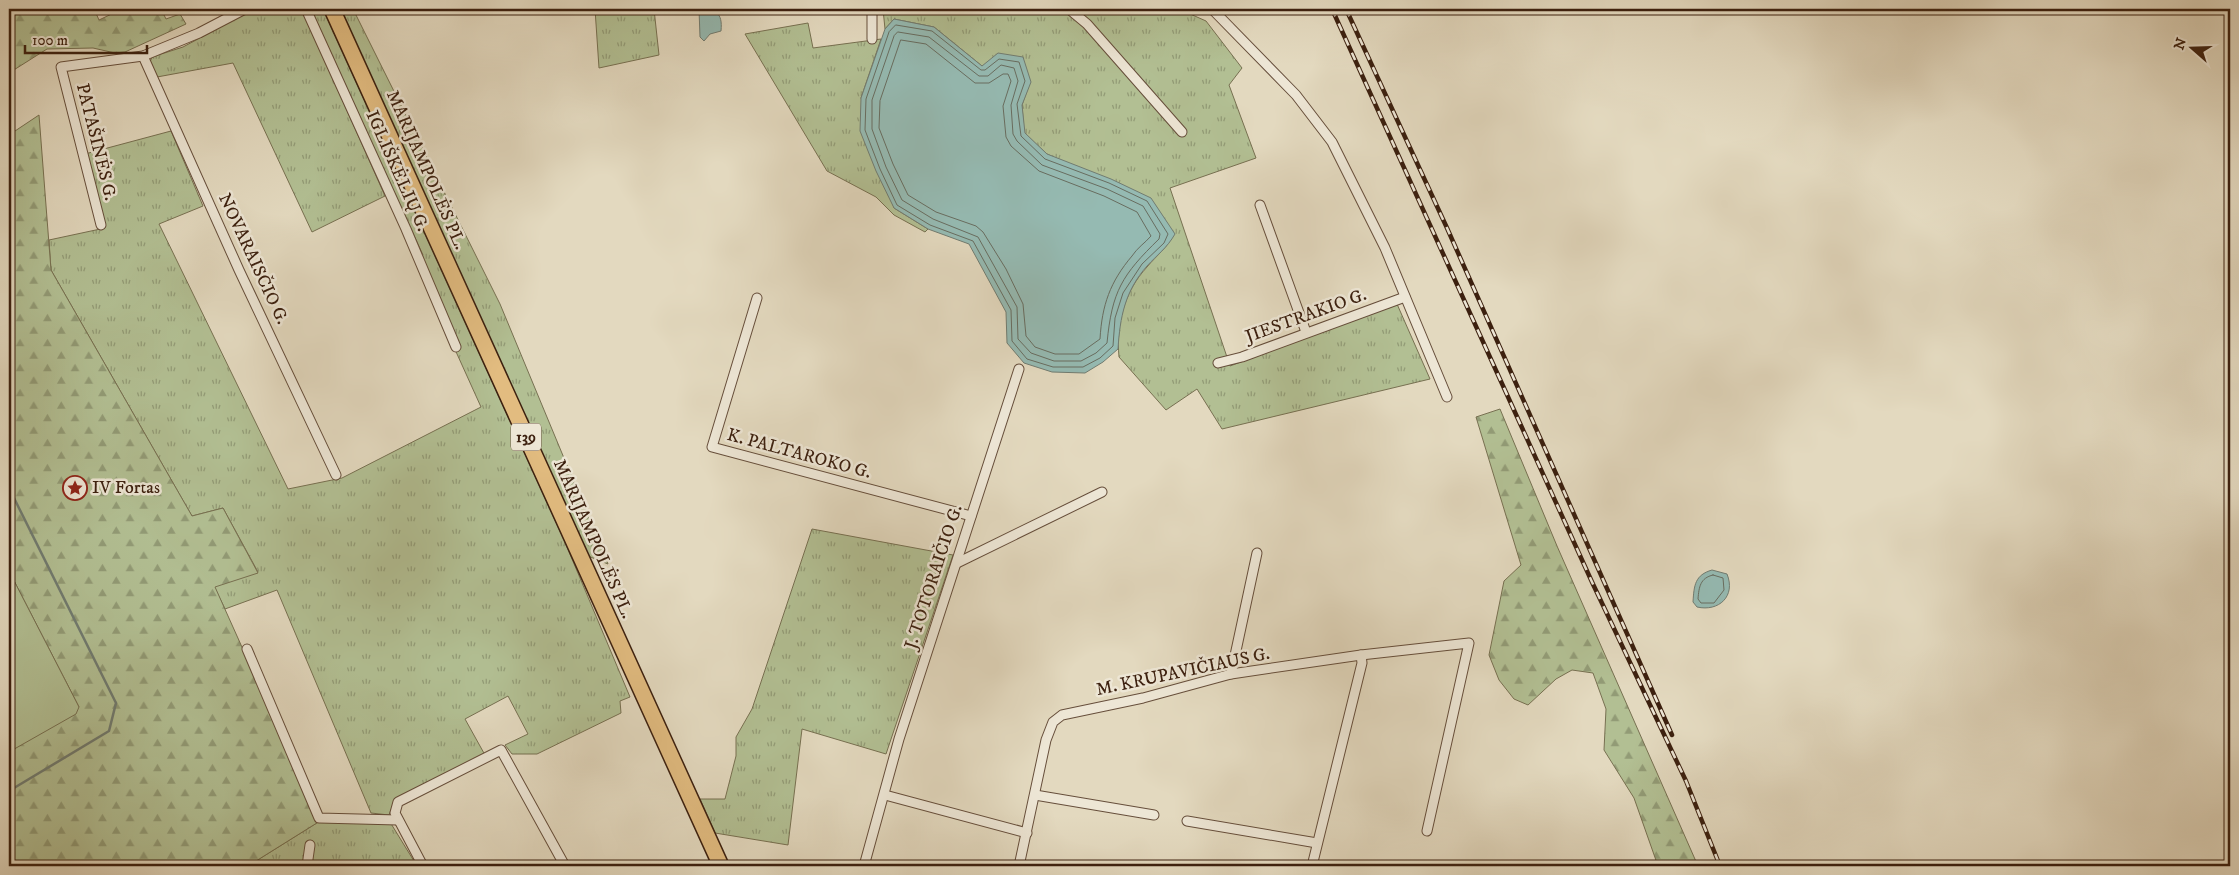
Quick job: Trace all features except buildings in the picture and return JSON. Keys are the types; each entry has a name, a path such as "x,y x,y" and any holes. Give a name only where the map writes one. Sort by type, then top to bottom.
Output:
{"main road":[{"name":"MARIJAMPOLĖS PL.","path":"332,9 720,866"}],"street":[{"path":"143,56 199,33 245,9"},
{"name":"IGLIŠKĖLIŲ G.","path":"306,9 406,229 456,347"},
{"path":"872,9 872,39"},
{"path":"1069,9 1087,24 1182,132"},
{"path":"1212,9 1296,95 1332,142 1385,248 1447,397"},
{"name":"PATAŠINĖS G.","path":"101,225 61,67 143,56"},
{"name":"NOVARAISČIO G.","path":"143,56 239,270 336,475"},
{"path":"1260,205 1306,332"},
{"name":"JIESTRAKIO G.","path":"1218,363 1242,357 1405,297"},
{"name":"K. PALTAROKO G.","path":"757,298 712,447 971,516"},
{"name":"J. TOTORAIČIO G.","path":"864,866 899,740 1019,369"},
{"path":"957,563 1102,492"},
{"path":"1231,674 1257,553"},
{"name":"M. KRUPAVIČIAUS G.","path":"1019,866 1046,740 1053,722 1062,715 1143,698 1231,674 1361,655 1469,643 1427,831"},
{"path":"247,649 319,818 396,816"},
{"path":"1312,866 1362,663 1361,655"},
{"path":"423,866 396,816 400,802 501,750 565,866"},
{"path":"885,795 1027,833"},
{"path":"1035,795 1154,815"},
{"path":"1187,821 1318,843"},
{"path":"307,866 310,845"}],"green space":[{"path":"9,9 100,9 95,11 99,20 122,9 161,9 166,19 180,14 186,24 125,52 115,53 93,48 47,49 9,73"},
{"path":"254,9 302,9 385,196 312,232 233,63 157,77 150,62 152,57 183,47"},
{"path":"310,9 323,9 564,540 630,697 620,701 621,713 537,754 512,754 505,745 528,734 508,696 465,719 485,755 395,799 389,815 371,813 277,590 225,609 214,586 258,572 223,508 192,516 51,270 49,240 105,228 85,154 171,131 203,206 159,224 288,489 342,478 481,407 415,261 423,255"},
{"path":"341,9 353,9 500,304 608,564 588,556"},
{"path":"595,9 654,9 659,55 599,68"},
{"path":"883,9 1186,9 1188,13 1206,21 1242,68 1229,85 1256,158 1170,188 1230,366 1397,304 1430,379 1222,429 1197,389 1166,410 1119,357 1118,345 1120,321 1132,287 1174,234 1166,223 1069,164 1047,154 1024,133 1022,105 1030,82 982,66 934,27 894,19 885,29"},
{"path":"808,23 813,48 881,39 861,98 894,208 928,229 925,232 894,215 876,197 827,171 745,34"},
{"name":"IV Fortas","path":"39,115 51,270 192,516 223,508 258,573 215,587 320,821 248,866 9,866 9,752 79,707 9,571 9,135"},
{"path":"1500,409 1557,546 1698,866 1658,866 1634,798 1604,750 1606,709 1593,673 1572,670 1556,679 1528,705 1514,699 1499,680 1489,655 1504,581 1521,565 1476,417"},
{"path":"812,529 953,555 886,754 802,729 788,845 715,833 700,799 725,799 736,756 736,737 752,709"},
{"path":"9,571 79,707 76,714 9,752"},
{"path":"320,821 390,822 417,866 248,866"}],"water":[{"path":"699,9 714,11 721,20 721,31 710,34 704,41 700,37"},
{"path":"894,19 934,27 982,66 998,53 1023,57 1031,82 1022,105 1025,133 1047,154 1111,179 1151,198 1175,234 1133,285 1122,315 1118,349 1103,362 1085,373 1052,372 1024,363 1007,343 1006,312 969,244 928,229 894,208 876,171 860,131 861,98 885,29"},
{"path":"1712,570 1727,574 1729,589 1727,595 1719,605 1705,608 1697,607 1693,602 1696,582 1706,572"}],"waterway":[{"path":"9,488 116,703 109,731 9,791"}],"railway":[{"path":"1332,9 1592,582 1686,781 1720,866"},
{"path":"1346,9 1447,228 1672,735"}],"place":[{"name":"IV Fortas","path":"75,488"}]}
